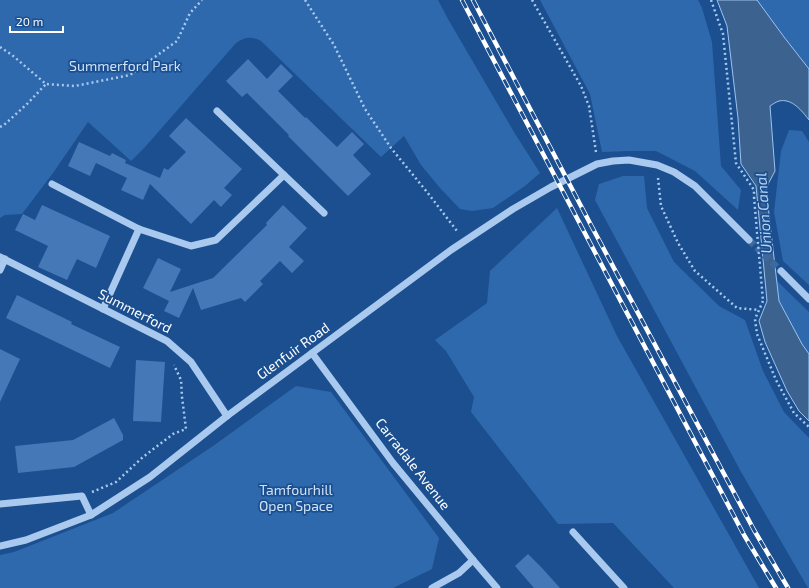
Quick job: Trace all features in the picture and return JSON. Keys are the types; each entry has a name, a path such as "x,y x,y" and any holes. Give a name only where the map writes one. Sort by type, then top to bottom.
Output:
{"street":[{"path":"217,111 324,213"},
{"name":"Glenfuir Road","path":"0,546 26,540 91,515 150,477 227,416 464,241 513,209 551,187 597,164 613,160 629,160 657,165 674,172 695,186 749,240"},
{"path":"52,184 139,229 190,246 216,240 284,176"},
{"path":"103,309 139,229"},
{"name":"Summerford","path":"0,270 2,258 140,326 167,341 191,362 227,416"},
{"path":"781,271 809,299"},
{"name":"Carradale Avenue","path":"312,353 393,463 497,588"},
{"path":"0,504 82,496 91,515"},
{"path":"572,532 624,588"},
{"path":"432,588 458,573 473,560"}],"path":[{"path":"0,47 46,84 75,86 130,75 177,41 190,13 202,0"},
{"path":"305,0 334,45 365,109 391,148 464,241"},
{"path":"532,0 581,86 589,106 597,164"},
{"path":"711,0 724,34 736,164 754,190 763,300 755,319 758,334 776,380 794,412 809,427"},
{"path":"0,127 22,109 46,84"},
{"path":"657,165 661,206 678,243 695,271 737,308 759,310"},
{"path":"82,496 116,482 143,457 173,434 186,429 181,380 174,365"}],"green space":[{"name":"Summerford Park","path":"0,0 438,0 514,132 540,173 525,186 493,208 472,211 460,209 421,165 404,136 381,157 261,41 254,38 248,38 242,39 236,43 146,146 131,161 88,122 53,173 22,214 5,215 0,218"},
{"path":"540,0 698,0 702,8 712,42 721,166 741,190 738,210 695,171 656,151 602,152 590,94"},
{"path":"757,0 809,0 809,69 784,37"},
{"path":"789,130 802,131 809,142 809,285 783,261 774,212 781,151"},
{"path":"623,176 644,176 647,208 674,262 719,306 745,320 763,371 784,412 809,438 809,588 740,470 595,200 599,184"},
{"path":"557,208 617,336 759,588 674,588 613,523 558,524 471,412 474,397 446,351 435,340 487,303 490,271"},
{"path":"777,281 809,312 809,354 779,301"},
{"name":"Tamfourhill Open Space","path":"296,386 331,392 439,538 432,569 393,588 0,588 0,555 14,552 113,513 213,446"}],"water":[{"name":"Union Canal","path":"717,0 757,0 809,69 809,120 796,106 788,101 779,101 770,106 775,171 766,188 779,301 809,354 809,421 799,411 787,391 765,342 759,321 767,301 756,186 741,164 738,118 727,26"}],"building":[{"path":"248,59 267,79 281,64 293,76 278,91 337,147 352,132 364,144 353,155 371,174 348,196 247,93 242,97 226,81"},
{"path":"186,118 242,169 224,188 232,195 221,207 214,200 191,224 150,184 143,200 121,190 127,178 96,163 90,176 68,166 79,142 110,156 112,153 126,160 125,163 160,178 164,168 168,170 186,152 169,136"},
{"path":"42,205 110,236 96,268 77,259 67,280 38,267 48,246 15,230 23,214 35,220"},
{"path":"283,205 307,228 289,247 304,261 292,273 280,261 260,281 263,284 245,302 241,298 201,310 193,288 179,318 164,311 169,301 143,288 158,258 181,269 170,292 213,278 267,225 266,223"},
{"path":"17,295 72,322 71,324 120,347 110,368 6,318"},
{"path":"0,349 20,359 0,402"},
{"path":"136,360 165,362 161,422 133,421"},
{"path":"114,418 123,435 123,440 74,467 18,473 15,446 73,440"},
{"path":"528,554 560,588 534,588 515,566"}],"tunnel":[{"path":"749,240 781,271"}],"railway":[{"path":"462,0 744,535 776,588"},
{"path":"473,0 754,530 788,588"}]}
